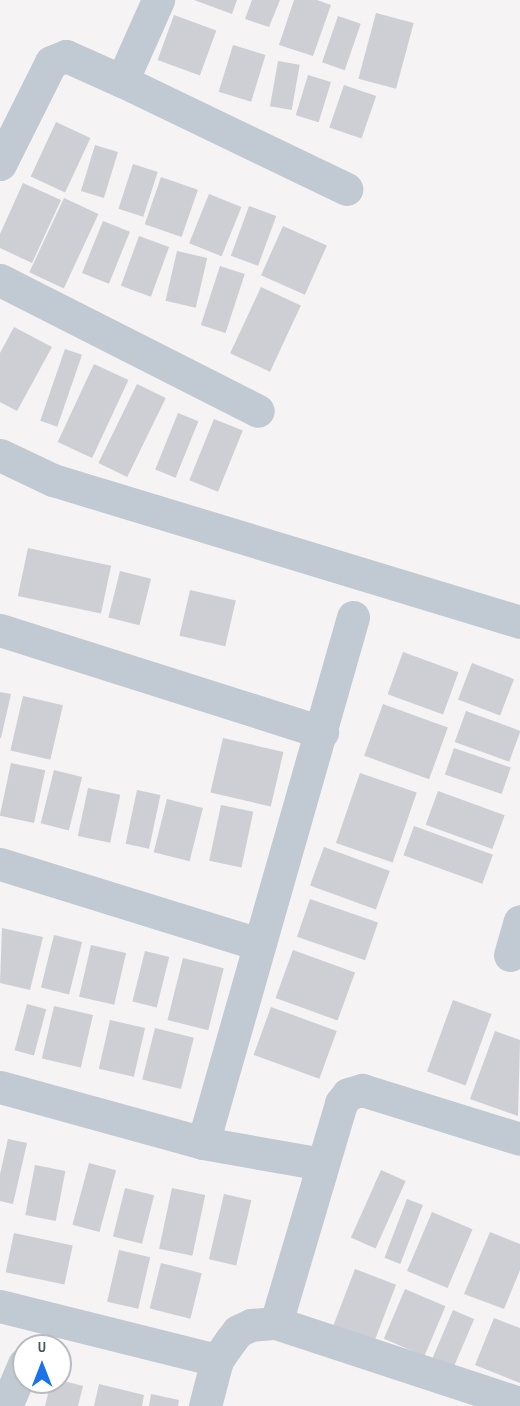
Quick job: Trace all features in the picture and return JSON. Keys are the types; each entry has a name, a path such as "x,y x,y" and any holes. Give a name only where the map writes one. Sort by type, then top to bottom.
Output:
{"street":[{"path":"122,81 158,0"},
{"path":"0,164 51,62 66,56 346,189"},
{"path":"0,280 258,411"},
{"path":"0,455 53,480 520,622"},
{"path":"203,1143 353,617"},
{"path":"0,630 322,732"},
{"path":"0,864 259,944"},
{"path":"510,955 520,921"},
{"path":"0,1087 203,1143 322,1164"},
{"path":"276,1323 341,1103 348,1094 362,1090 520,1139"},
{"path":"0,1306 38,1332 217,1360"},
{"path":"205,1406 217,1360 238,1331 251,1325 276,1323 520,1403"},
{"path":"6,1406 12,1392"}],"building":[{"path":"194,0 237,0 232,14"},
{"path":"252,0 280,0 269,27 245,19"},
{"path":"294,0 317,0 331,5 313,56 279,45"},
{"path":"376,13 414,23 396,89 358,79"},
{"path":"174,15 216,30 200,75 158,60"},
{"path":"338,16 361,24 345,70 322,62"},
{"path":"233,45 266,55 251,102 219,92"},
{"path":"278,61 300,65 292,110 270,106"},
{"path":"308,75 331,82 319,122 296,115"},
{"path":"344,85 376,96 361,139 329,128"},
{"path":"56,122 90,138 65,192 31,176"},
{"path":"95,145 118,152 104,198 81,191"},
{"path":"133,164 158,172 143,217 118,209"},
{"path":"161,177 198,190 182,237 145,224"},
{"path":"23,183 61,200 32,263 0,248 0,234"},
{"path":"209,194 241,207 222,256 189,243"},
{"path":"64,198 98,214 64,288 29,272"},
{"path":"249,206 276,216 258,266 231,256"},
{"path":"103,221 130,232 109,284 82,273"},
{"path":"283,226 327,246 305,295 261,275"},
{"path":"139,236 169,247 151,297 121,286"},
{"path":"177,251 207,258 196,308 166,301"},
{"path":"220,266 245,274 226,333 201,325"},
{"path":"261,287 301,306 270,372 230,353"},
{"path":"14,327 52,347 17,411 0,402 0,353"},
{"path":"65,349 82,355 57,427 40,421"},
{"path":"94,364 128,380 92,458 58,442"},
{"path":"137,384 166,398 127,477 98,463"},
{"path":"178,413 198,421 176,478 155,470"},
{"path":"214,419 243,431 218,492 189,480"},
{"path":"28,548 111,566 101,614 18,596"},
{"path":"120,571 151,579 139,625 108,618"},
{"path":"190,590 236,601 225,646 179,636"},
{"path":"403,652 458,672 443,714 388,694"},
{"path":"472,663 514,679 500,716 458,699"},
{"path":"0,692 11,694 1,738 0,738"},
{"path":"23,696 63,705 50,760 10,751"},
{"path":"383,704 448,728 429,779 364,756"},
{"path":"466,711 520,731 509,762 455,742"},
{"path":"223,738 283,752 271,807 210,793"},
{"path":"454,748 511,768 502,794 445,774"},
{"path":"11,763 45,770 34,823 0,816"},
{"path":"54,770 82,777 69,830 41,823"},
{"path":"360,773 417,793 393,863 336,843"},
{"path":"88,788 120,795 110,843 78,836"},
{"path":"137,790 160,795 149,849 126,844"},
{"path":"438,791 505,815 492,849 426,825"},
{"path":"167,799 203,808 190,861 154,852"},
{"path":"221,805 253,812 241,868 209,861"},
{"path":"414,826 493,855 482,884 403,855"},
{"path":"324,847 390,871 376,909 310,886"},
{"path":"310,899 378,922 365,960 297,937"},
{"path":"2,928 43,937 30,990 0,983"},
{"path":"54,935 82,942 69,994 41,987"},
{"path":"91,945 126,953 114,1005 79,997"},
{"path":"293,950 355,973 338,1020 276,998"},
{"path":"145,951 169,957 157,1008 132,1001"},
{"path":"183,958 224,968 208,1030 168,1020"},
{"path":"453,1000 492,1014 466,1085 427,1071"},
{"path":"27,1004 46,1009 34,1056 15,1050"},
{"path":"54,1006 93,1015 81,1068 42,1059"},
{"path":"271,1007 337,1031 319,1079 254,1055"},
{"path":"110,1020 145,1028 134,1077 99,1069"},
{"path":"155,1028 194,1038 181,1089 142,1079"},
{"path":"495,1031 520,1040 518,1116 470,1099"},
{"path":"8,1139 27,1143 13,1204 0,1201 0,1174"},
{"path":"89,1163 116,1170 99,1232 72,1225"},
{"path":"35,1165 65,1171 56,1221 25,1215"},
{"path":"381,1170 406,1181 376,1249 351,1238"},
{"path":"125,1188 154,1195 142,1244 113,1237"},
{"path":"172,1188 205,1195 192,1256 159,1249"},
{"path":"224,1194 251,1200 236,1266 209,1259"},
{"path":"407,1199 423,1205 400,1264 384,1258"},
{"path":"432,1212 473,1229 447,1288 407,1271"},
{"path":"490,1232 520,1244 520,1270 504,1309 464,1294"},
{"path":"14,1233 73,1245 64,1285 6,1272"},
{"path":"119,1250 150,1257 138,1309 107,1302"},
{"path":"161,1263 202,1273 190,1319 150,1309"},
{"path":"355,1269 396,1285 374,1342 333,1326"},
{"path":"405,1289 446,1306 424,1356 384,1339"},
{"path":"453,1310 474,1319 454,1367 433,1358"},
{"path":"494,1318 520,1328 520,1383 475,1365"},
{"path":"72,1383 83,1386 78,1406 45,1406 48,1394 72,1394"},
{"path":"99,1384 144,1395 142,1406 94,1406"},
{"path":"151,1394 179,1400 178,1406 149,1406"}]}
